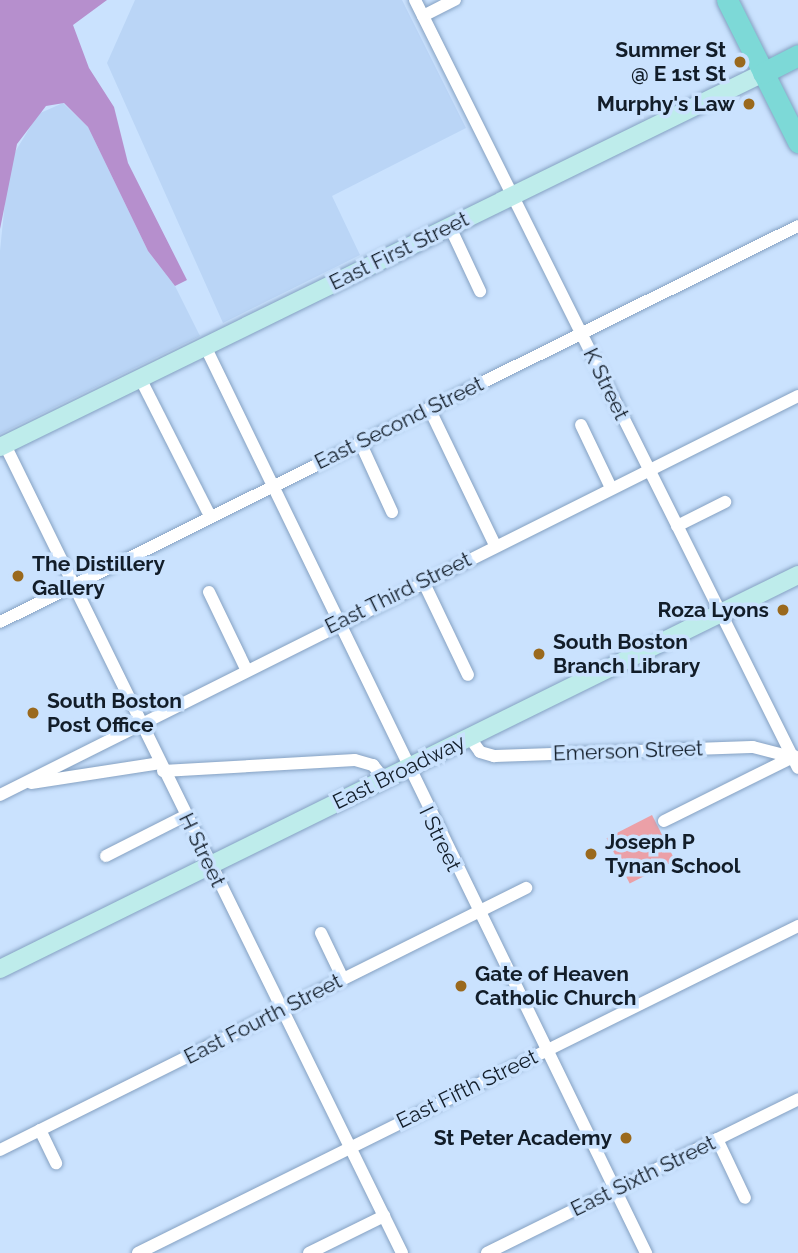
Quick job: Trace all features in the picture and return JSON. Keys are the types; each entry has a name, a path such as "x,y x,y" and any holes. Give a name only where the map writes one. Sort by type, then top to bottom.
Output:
{"main road":[{"path":"727,0 798,142"},
{"name":"East First Street","path":"3,446 798,55"},
{"name":"East Broadway","path":"0,969 798,575"}],"street":[{"name":"K Street","path":"415,0 720,613 796,759"},
{"path":"423,16 455,0"},
{"name":"East Second Street","path":"0,622 798,226"},
{"path":"450,227 480,291"},
{"name":"I Street","path":"205,346 342,621 477,913 646,1253"},
{"path":"140,378 210,516"},
{"name":"East Third Street","path":"4,793 139,721 798,396"},
{"path":"429,408 495,545"},
{"path":"581,425 611,488"},
{"path":"360,442 392,512"},
{"name":"H Street","path":"3,446 402,1253"},
{"path":"677,526 725,502"},
{"path":"423,581 468,675"},
{"path":"209,593 246,669"},
{"name":"Emerson Street","path":"470,738 480,752 494,755 753,747 796,759"},
{"path":"664,821 796,759"},
{"path":"4,793 161,767 355,760 373,765 384,779"},
{"path":"106,856 185,816"},
{"name":"East Fourth Street","path":"0,1150 526,888"},
{"name":"East Fifth Street","path":"138,1253 798,926"},
{"path":"321,933 343,979"},
{"name":"East Sixth Street","path":"487,1253 798,1099"},
{"path":"40,1130 55,1163"},
{"path":"717,1139 745,1198"},
{"path":"309,1253 384,1216"}],"shaded area":[{"path":"0,0 107,0 73,25 89,68 114,107 128,163 187,280 175,286 148,251 88,127 64,103 46,106 17,144 0,229"},
{"path":"135,0 402,0 466,128 332,196 360,255 223,323 107,63"},
{"path":"63,103 88,127 148,251 175,286 200,336 0,434 0,251 9,162 38,114"},
{"path":"652,815 675,860 630,884 607,838"}],"place":[{"name":"Summer St @ E 1st St","path":"740,62"},
{"name":"Murphy's Law","path":"749,104"},
{"name":"The Distillery Gallery","path":"18,576"},
{"name":"Roza Lyons","path":"783,610"},
{"name":"South Boston Branch Library","path":"539,654"},
{"name":"South Boston Post Office","path":"33,713"},
{"name":"Joseph P Tynan School","path":"591,854"},
{"name":"Gate of Heaven Catholic Church","path":"461,986"},
{"name":"St Peter Academy","path":"626,1138"}]}
